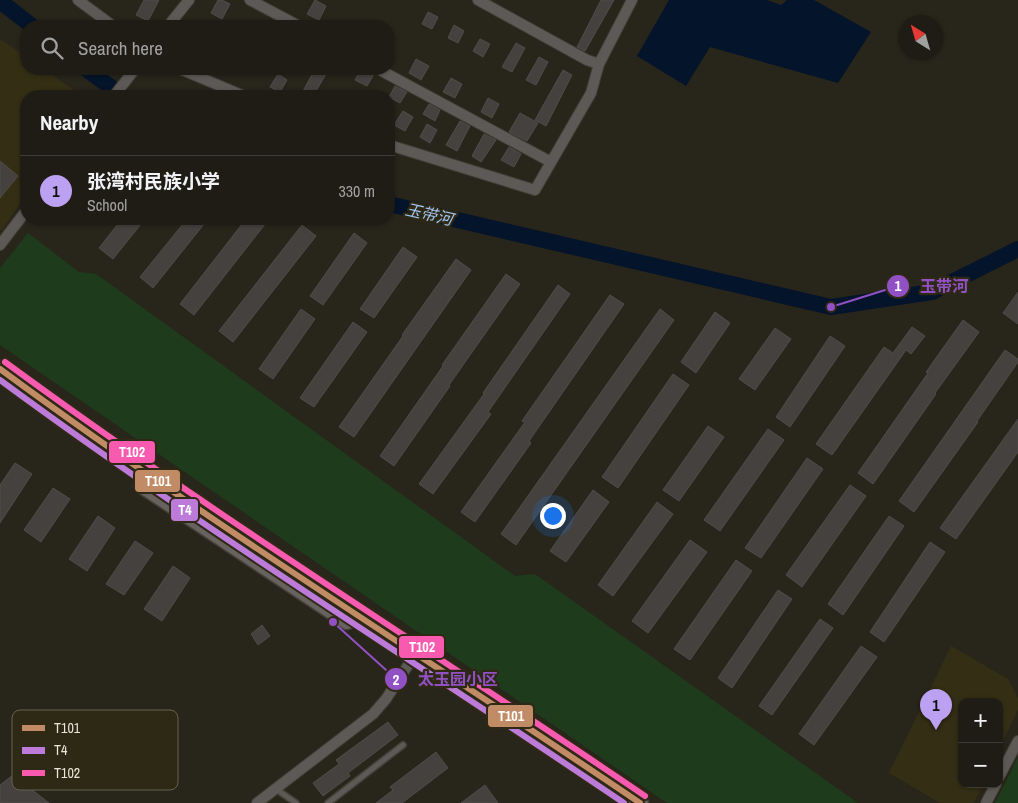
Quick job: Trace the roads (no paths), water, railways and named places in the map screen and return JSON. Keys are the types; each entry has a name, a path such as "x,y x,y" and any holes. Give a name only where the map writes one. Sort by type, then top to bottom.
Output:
{"main road":[{"path":"0,369 180,498 621,803"},
{"path":"0,383 174,507 413,658 510,714 640,803"}],"street":[{"path":"78,0 105,20"},
{"path":"173,20 189,0"},
{"path":"250,0 288,20"},
{"path":"478,0 587,60 599,64"},
{"path":"395,147 535,190 591,93 599,64 632,0"},
{"path":"118,90 130,75"},
{"path":"194,75 230,90"},
{"path":"389,75 551,162"},
{"path":"0,245 20,219"},
{"path":"256,803 373,714 386,699 413,658"},
{"path":"1003,769 1018,741"},
{"path":"986,803 994,788"}],"lane":[{"path":"328,803 403,745"},
{"path":"275,789 296,803"}],"water":[{"path":"669,0 767,0 781,5 787,0 814,0 871,32 838,83 710,47 686,86 637,56"}],"waterway":[{"name":"玉带河","path":"0,1 24,20"},
{"name":"玉带河","path":"94,75 115,90"},
{"name":"玉带河","path":"395,205 831,307 932,292 1018,249"}],"place":[{"name":"玉带河","path":"831,307"},
{"name":"太玉园小区","path":"333,622"},
{"name":"张湾村民族小学","path":"936,730"}]}
